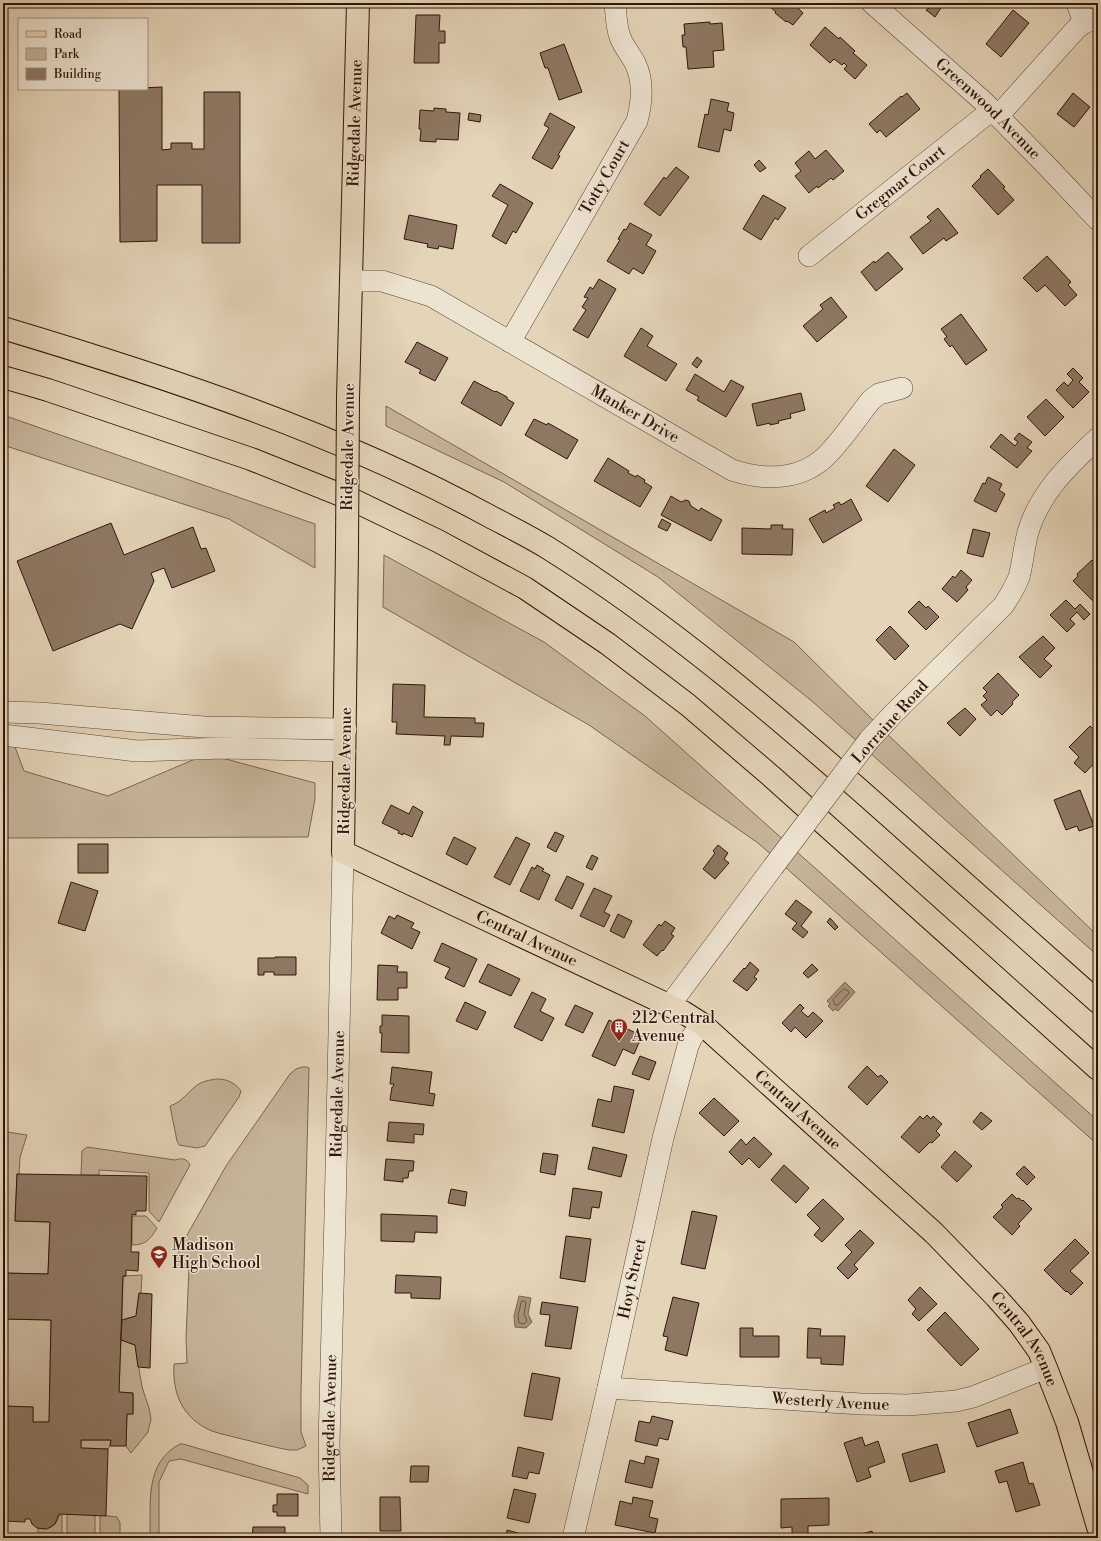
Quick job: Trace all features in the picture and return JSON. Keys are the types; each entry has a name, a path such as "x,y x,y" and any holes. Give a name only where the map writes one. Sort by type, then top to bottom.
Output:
{"main road":[{"name":"Ridgedale Avenue","path":"343,852 346,729 350,281 355,170 358,3"},
{"path":"3,328 176,383 269,415 363,453 455,497 546,547 634,605 714,665 801,737 1098,1002"},
{"path":"3,377 48,390 251,459 351,499 438,540 525,588 608,644 688,705 771,776 1098,1069"},
{"name":"Central Avenue","path":"343,852 669,1006 702,1024 934,1233 964,1263 1019,1323 1038,1351 1067,1422 1098,1527"}],"street":[{"name":"Totty Court","path":"510,342 637,121 641,101 640,80 636,65 620,37 615,3"},
{"name":"Greenwood Avenue","path":"872,3 995,113 1098,220"},
{"path":"1077,3 1091,20"},
{"name":"Gregmar Court","path":"809,256 995,113 1077,28 1091,20"},
{"name":"Manker Drive","path":"350,281 382,281 431,296 732,470 748,476 765,478 788,476 799,473 815,465 828,454 871,400 880,394 902,388"},
{"name":"Lorraine Road","path":"669,1006 869,740 894,713 1003,606 1012,592 1019,576 1028,532 1045,494 1057,478 1098,438"},
{"path":"3,712 40,713 204,727 346,729"},
{"path":"3,735 137,751 223,748 345,751"},
{"name":"Ridgedale Avenue","path":"331,1538 329,1443 343,852"},
{"name":"Hoyt Street","path":"573,1538 608,1388 663,1138 688,1046 692,1037 702,1024"},
{"name":"Westerly Avenue","path":"608,1388 861,1404 908,1405 956,1401 973,1397 1046,1368"}],"green space":[{"path":"386,406 794,642 882,729 1098,936 1098,956 813,702 658,577 504,482 386,426"},
{"path":"3,415 315,524 315,568 229,519 3,445"},
{"path":"384,555 544,642 645,716 1098,1121 1098,1145 758,843 589,725 383,607"},
{"path":"3,715 24,771 108,796 207,754 315,783 315,799 308,837 3,838"},
{"path":"302,1067 309,1068 301,1392 301,1432 306,1446 297,1450 289,1450 212,1431 194,1420 181,1404 175,1385 174,1364 187,1363 186,1338 189,1268 177,1268 175,1266 182,1244 226,1166 290,1074 296,1069"},
{"path":"217,1079 231,1082 236,1086 241,1091 239,1097 205,1146 197,1148 179,1145 170,1106 181,1100 198,1084"},
{"path":"7,1132 27,1135 20,1157 19,1174 17,1174 15,1221 50,1222 48,1274 3,1273 3,1135"},
{"path":"87,1147 175,1160 184,1159 190,1165 159,1222 149,1211 149,1173 99,1170 99,1175 81,1175 82,1151"},
{"path":"132,1216 146,1216 157,1228 152,1236 144,1243 132,1245"},
{"path":"142,1275 141,1293 139,1294 136,1316 122,1320 123,1276"},
{"path":"3,1319 51,1320 49,1422 33,1422 33,1407 3,1406"},
{"path":"121,1340 135,1345 142,1387 151,1419 148,1432 131,1453 126,1446 127,1414 133,1414 133,1393 119,1392"},
{"path":"81,1440 111,1440 108,1449 81,1448"},
{"path":"180,1444 300,1478 308,1485 308,1494 181,1459 169,1461 159,1482 159,1538 150,1538 150,1498 155,1473 160,1462 168,1452"},
{"path":"67,1514 95,1515 95,1534 67,1533"},
{"path":"59,1515 62,1515 62,1533 38,1533 38,1528 46,1529 52,1527"},
{"path":"100,1515 117,1517 120,1523 120,1534 100,1534"}],"water":[{"path":"845,982 855,992 838,1011 835,1009 833,1011 828,1006 830,1004 827,1001"},
{"path":"519,1296 531,1298 528,1314 532,1322 526,1328 515,1327 514,1316"}],"building":[{"path":"771,3 795,3 799,6 798,8 803,13 793,25 787,21 786,22 775,13 776,12 770,7 772,4"},
{"path":"922,3 940,3 938,5 941,8 935,17 926,10 929,8"},
{"path":"1013,10 1029,23 1001,57 986,44"},
{"path":"416,15 440,15 439,31 445,31 445,43 439,43 439,63 414,63"},
{"path":"710,22 710,24 722,23 724,50 713,51 714,67 688,69 686,47 683,47 682,35 685,35 684,24"},
{"path":"825,27 839,39 840,37 855,51 853,53 867,65 855,79 844,69 847,66 844,63 842,65 834,59 830,63 810,45"},
{"path":"564,44 582,92 559,100 548,68 545,68 540,53"},
{"path":"162,87 162,150 171,149 171,143 192,143 192,149 204,149 204,92 240,92 240,243 202,243 202,185 157,185 157,241 120,242 119,90 148,90 148,88"},
{"path":"907,93 920,109 886,137 880,130 877,133 869,124 901,96 902,97"},
{"path":"1073,93 1090,107 1074,127 1057,114"},
{"path":"711,99 729,103 727,111 734,113 731,131 724,129 719,152 698,147 705,114 708,115"},
{"path":"434,108 446,109 446,112 460,113 458,140 436,139 436,142 420,141 420,110 434,111"},
{"path":"469,113 481,115 480,122 468,120"},
{"path":"550,113 575,127 558,155 560,156 552,169 532,158 549,128 544,125"},
{"path":"826,150 844,171 833,180 831,178 818,188 817,186 809,193 795,176 801,171 795,163 809,151 815,159"},
{"path":"759,160 766,168 760,172 754,165"},
{"path":"676,167 689,177 660,216 644,204 664,177 666,179"},
{"path":"988,169 1005,187 1003,188 1014,200 998,215 972,186"},
{"path":"500,184 533,203 516,233 513,231 506,244 492,236 508,205 492,196"},
{"path":"763,195 786,208 778,220 775,218 761,240 743,229"},
{"path":"938,208 958,233 946,241 944,238 923,254 910,237 931,221 927,217"},
{"path":"409,215 457,225 453,249 439,246 438,249 427,247 428,244 404,239"},
{"path":"630,223 652,235 646,245 656,251 643,274 633,268 629,274 607,261 620,240 618,239 624,229 626,230"},
{"path":"888,252 903,269 876,291 861,272"},
{"path":"1047,256 1071,282 1068,285 1077,295 1065,306 1045,285 1037,292 1023,278"},
{"path":"599,279 616,289 588,338 573,330 586,310 582,307 588,298 584,297 590,287 593,289"},
{"path":"831,297 847,317 817,342 803,326 823,309 820,305"},
{"path":"961,314 987,350 966,365 952,345 950,347 944,339 947,337 941,329"},
{"path":"641,328 653,336 647,346 677,364 666,381 624,356"},
{"path":"417,342 448,358 435,381 419,373 421,370 405,362"},
{"path":"697,357 702,361 697,368 692,364"},
{"path":"1073,368 1083,378 1079,382 1089,392 1073,408 1056,390 1064,382 1068,386 1073,380 1067,374"},
{"path":"695,374 724,392 731,380 744,387 726,417 697,400 699,397 686,390"},
{"path":"474,381 507,397 507,399 514,403 501,426 461,403"},
{"path":"801,393 805,410 790,414 791,418 778,421 779,423 770,425 770,423 757,426 752,404"},
{"path":"1046,399 1064,417 1045,436 1027,417"},
{"path":"534,419 547,425 548,423 578,440 567,459 525,435"},
{"path":"1019,433 1032,442 1027,448 1032,451 1017,468 990,447 1001,434 1015,446 1018,442 1014,439"},
{"path":"894,449 915,465 888,502 866,486"},
{"path":"608,458 629,471 628,473 636,477 637,475 645,480 644,482 652,487 640,507 594,481"},
{"path":"988,477 1002,484 999,490 1005,494 996,512 974,501 983,483 985,484"},
{"path":"671,496 681,502 686,500 689,501 691,506 699,511 701,508 722,520 711,541 661,515"},
{"path":"851,499 862,520 823,543 809,519 825,510 826,513 835,508 833,505 839,502 841,505"},
{"path":"662,519 671,524 667,531 658,527"},
{"path":"111,523 124,555 193,527 201,549 206,548 215,571 172,588 164,568 151,573 154,581 132,629 120,624 53,651 17,561"},
{"path":"771,525 783,525 782,529 793,529 792,555 742,554 742,528 771,529"},
{"path":"973,529 990,533 983,557 967,553"},
{"path":"1092,560 1098,566 1098,597 1093,601 1073,581 1078,576 1077,574"},
{"path":"961,570 972,580 966,587 968,590 957,602 942,589 953,576 955,578"},
{"path":"1066,600 1075,609 1080,604 1090,614 1084,620 1077,612 1070,619 1075,624 1067,632 1050,615"},
{"path":"919,601 926,608 928,606 939,617 926,630 908,612"},
{"path":"890,626 909,646 895,660 876,640"},
{"path":"1043,636 1055,648 1044,659 1052,666 1040,678 1019,657"},
{"path":"998,673 1019,695 1012,702 1013,704 1002,715 997,710 991,716 981,705 987,700 983,696 987,692 983,688"},
{"path":"393,684 425,685 424,717 475,718 475,723 484,723 483,737 451,736 450,745 444,745 445,736 396,734 397,722 392,722"},
{"path":"965,708 976,719 960,736 947,723"},
{"path":"1090,726 1098,733 1098,759 1085,773 1074,763 1079,757 1069,747"},
{"path":"1080,790 1094,826 1079,831 1077,826 1066,830 1054,800"},
{"path":"391,805 409,814 413,806 423,812 412,837 403,833 403,835 398,833 399,831 382,823"},
{"path":"555,832 564,836 556,852 547,847"},
{"path":"454,837 476,848 467,865 446,854"},
{"path":"516,837 530,844 510,885 494,877"},
{"path":"78,844 108,844 108,873 78,873"},
{"path":"718,845 728,853 724,859 729,863 715,879 703,869 715,853 713,851"},
{"path":"592,855 598,858 592,870 586,867"},
{"path":"537,865 544,869 542,871 550,875 539,900 520,891 532,867 535,869"},
{"path":"567,876 584,884 572,909 555,900"},
{"path":"71,882 98,891 85,931 58,923"},
{"path":"594,888 612,896 604,912 610,915 604,927 580,916"},
{"path":"796,900 812,912 801,926 808,932 803,938 792,929 797,923 785,914"},
{"path":"618,914 632,921 624,938 610,931"},
{"path":"397,915 414,923 411,928 420,932 412,949 381,933 389,916 395,919"},
{"path":"830,918 838,927 835,930 827,922"},
{"path":"665,921 675,928 671,934 674,936 663,951 662,950 657,956 643,945 659,924 661,926"},
{"path":"442,943 477,959 464,987 445,978 450,968 434,961"},
{"path":"296,957 296,975 274,975 274,972 264,972 264,975 258,975 258,958"},
{"path":"750,962 759,970 754,977 757,979 747,991 733,981"},
{"path":"488,964 520,979 511,996 479,982"},
{"path":"812,964 818,970 808,978 803,973"},
{"path":"378,965 398,966 397,972 407,972 407,988 398,988 398,1000 377,1000"},
{"path":"532,992 546,999 540,1011 554,1018 542,1041 514,1027"},
{"path":"465,1002 486,1012 477,1030 456,1021"},
{"path":"800,1004 804,1008 801,1011 808,1017 813,1012 823,1021 806,1038 795,1027 791,1032 782,1023"},
{"path":"575,1005 593,1013 583,1033 565,1025"},
{"path":"382,1015 409,1016 409,1053 381,1052 382,1033 380,1033 380,1026 382,1026"},
{"name":"212 Central Avenue","path":"609,1020 642,1036 634,1054 623,1049 615,1066 592,1056"},
{"path":"640,1056 656,1062 649,1080 632,1074"},
{"path":"867,1066 878,1077 881,1075 888,1082 867,1105 848,1087"},
{"path":"392,1067 432,1072 429,1093 435,1094 433,1106 390,1100 392,1087 394,1084 390,1084"},
{"path":"614,1086 634,1090 624,1133 592,1126 598,1099 611,1102"},
{"path":"714,1098 739,1121 724,1136 699,1113"},
{"path":"981,1112 992,1121 982,1130 973,1122"},
{"path":"927,1115 931,1119 933,1116 942,1124 936,1131 940,1135 919,1153 901,1137 920,1116 923,1119"},
{"path":"389,1122 424,1124 423,1135 414,1134 414,1143 387,1141"},
{"path":"754,1137 772,1154 759,1168 749,1158 742,1165 729,1152 741,1139 746,1145"},
{"path":"593,1147 627,1155 621,1177 588,1169"},
{"path":"955,1151 972,1166 957,1182 941,1167"},
{"path":"543,1153 558,1155 555,1175 540,1172"},
{"path":"386,1159 414,1161 413,1171 409,1171 408,1178 403,1178 403,1182 384,1180"},
{"path":"784,1165 809,1188 796,1203 771,1180"},
{"path":"1024,1166 1035,1177 1027,1185 1016,1174"},
{"name":"Madison High School","path":"17,1174 147,1176 146,1211 136,1211 136,1215 132,1214 131,1252 139,1252 138,1271 126,1270 126,1276 123,1276 119,1392 133,1393 133,1414 127,1414 126,1446 110,1446 111,1440 81,1440 81,1448 108,1449 106,1516 59,1514 55,1524 47,1529 37,1528 32,1524 30,1519 25,1519 25,1522 3,1521 3,1406 33,1407 33,1422 49,1422 51,1320 3,1319 3,1273 48,1274 50,1222 15,1221"},
{"path":"573,1188 602,1192 599,1208 592,1207 590,1219 569,1216"},
{"path":"451,1189 467,1192 465,1206 448,1203"},
{"path":"1012,1194 1017,1199 1019,1198 1022,1201 1023,1200 1032,1209 1018,1224 1020,1226 1012,1235 993,1217 1003,1207 1001,1205"},
{"path":"823,1199 844,1219 822,1242 814,1235 820,1228 807,1215"},
{"path":"692,1211 717,1216 705,1269 681,1264"},
{"path":"381,1214 437,1216 437,1233 415,1232 414,1242 381,1241"},
{"path":"860,1230 874,1243 854,1265 858,1269 848,1279 837,1268 852,1252 845,1245"},
{"path":"566,1236 591,1239 585,1282 560,1278"},
{"path":"1075,1239 1089,1253 1070,1271 1083,1283 1071,1295 1044,1270"},
{"path":"396,1275 441,1277 440,1299 411,1298 411,1293 395,1293"},
{"path":"920,1287 937,1304 919,1321 912,1314 916,1309 908,1300"},
{"path":"139,1293 152,1294 150,1368 138,1367 135,1345 121,1340 122,1320 136,1316"},
{"path":"673,1297 699,1303 687,1356 665,1350 668,1337 663,1336"},
{"path":"542,1302 578,1307 571,1349 545,1346 550,1315 540,1314"},
{"path":"945,1312 979,1349 961,1366 927,1330"},
{"path":"740,1328 753,1328 753,1336 779,1336 779,1357 740,1357"},
{"path":"808,1328 821,1329 820,1336 845,1336 843,1365 821,1364 821,1358 807,1358"},
{"path":"532,1373 560,1378 552,1420 524,1416"},
{"path":"1010,1409 1018,1433 977,1447 968,1423"},
{"path":"652,1416 673,1421 668,1440 659,1438 657,1446 635,1441 639,1421 650,1423"},
{"path":"862,1437 865,1446 878,1441 885,1462 868,1468 871,1477 857,1482 844,1443"},
{"path":"937,1444 945,1472 910,1482 902,1454"},
{"path":"518,1447 544,1453 539,1474 529,1472 527,1479 512,1476"},
{"path":"646,1456 659,1459 652,1488 625,1482 630,1460 644,1464"},
{"path":"1023,1462 1029,1484 1033,1483 1040,1505 1016,1512 1007,1481 999,1483 995,1471"},
{"path":"411,1466 429,1466 428,1482 410,1482"},
{"path":"514,1489 536,1494 529,1523 507,1518"},
{"path":"277,1494 298,1494 298,1516 277,1516 277,1512 273,1512 273,1505 277,1505"},
{"path":"380,1497 400,1497 401,1531 380,1531"},
{"path":"633,1497 653,1501 649,1517 658,1519 655,1533 615,1525 620,1501 632,1504"},
{"path":"829,1498 829,1525 808,1526 808,1538 792,1538 792,1527 781,1528 781,1499"},
{"path":"253,1527 285,1527 285,1538 252,1538"},
{"path":"507,1530 529,1536 529,1538 505,1538"},
{"path":"872,1531 874,1538 863,1538 862,1534"}],"place":[{"name":"212 Central Avenue","path":"619,1042"},
{"name":"Madison High School","path":"159,1269"}]}
